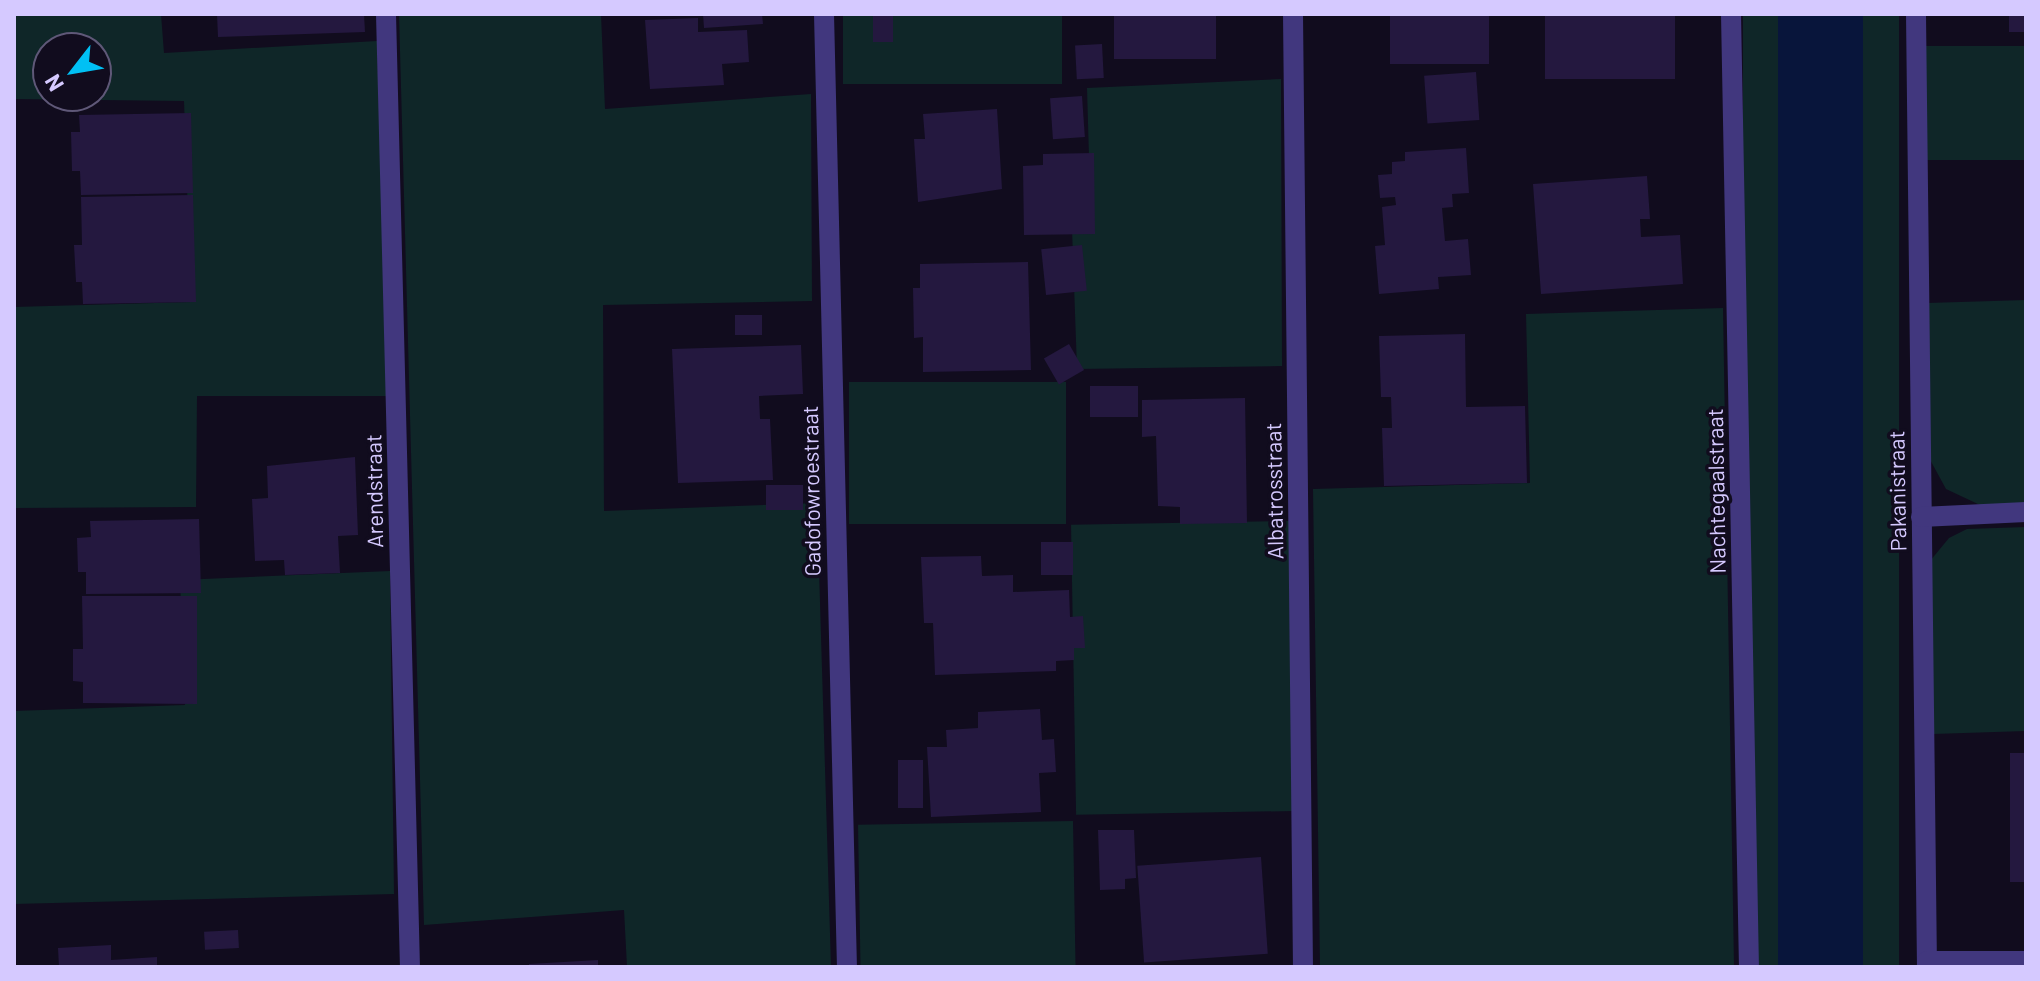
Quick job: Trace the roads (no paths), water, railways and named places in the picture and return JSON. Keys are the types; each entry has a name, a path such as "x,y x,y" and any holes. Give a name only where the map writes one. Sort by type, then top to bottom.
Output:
{"street":[{"name":"Arendstraat","path":"386,14 410,967"},
{"name":"Gadofowroestraat","path":"824,14 847,967"},
{"name":"Albatrosstraat","path":"1293,14 1303,967"},
{"name":"Nachtegaalstraat","path":"1731,14 1749,967"},
{"name":"Pakanistraat","path":"1916,14 1927,964"},
{"path":"1921,517 2026,512"},
{"path":"1927,964 2026,961"}],"water":[{"path":"1778,14 1863,14 1863,967 1778,967"}]}
